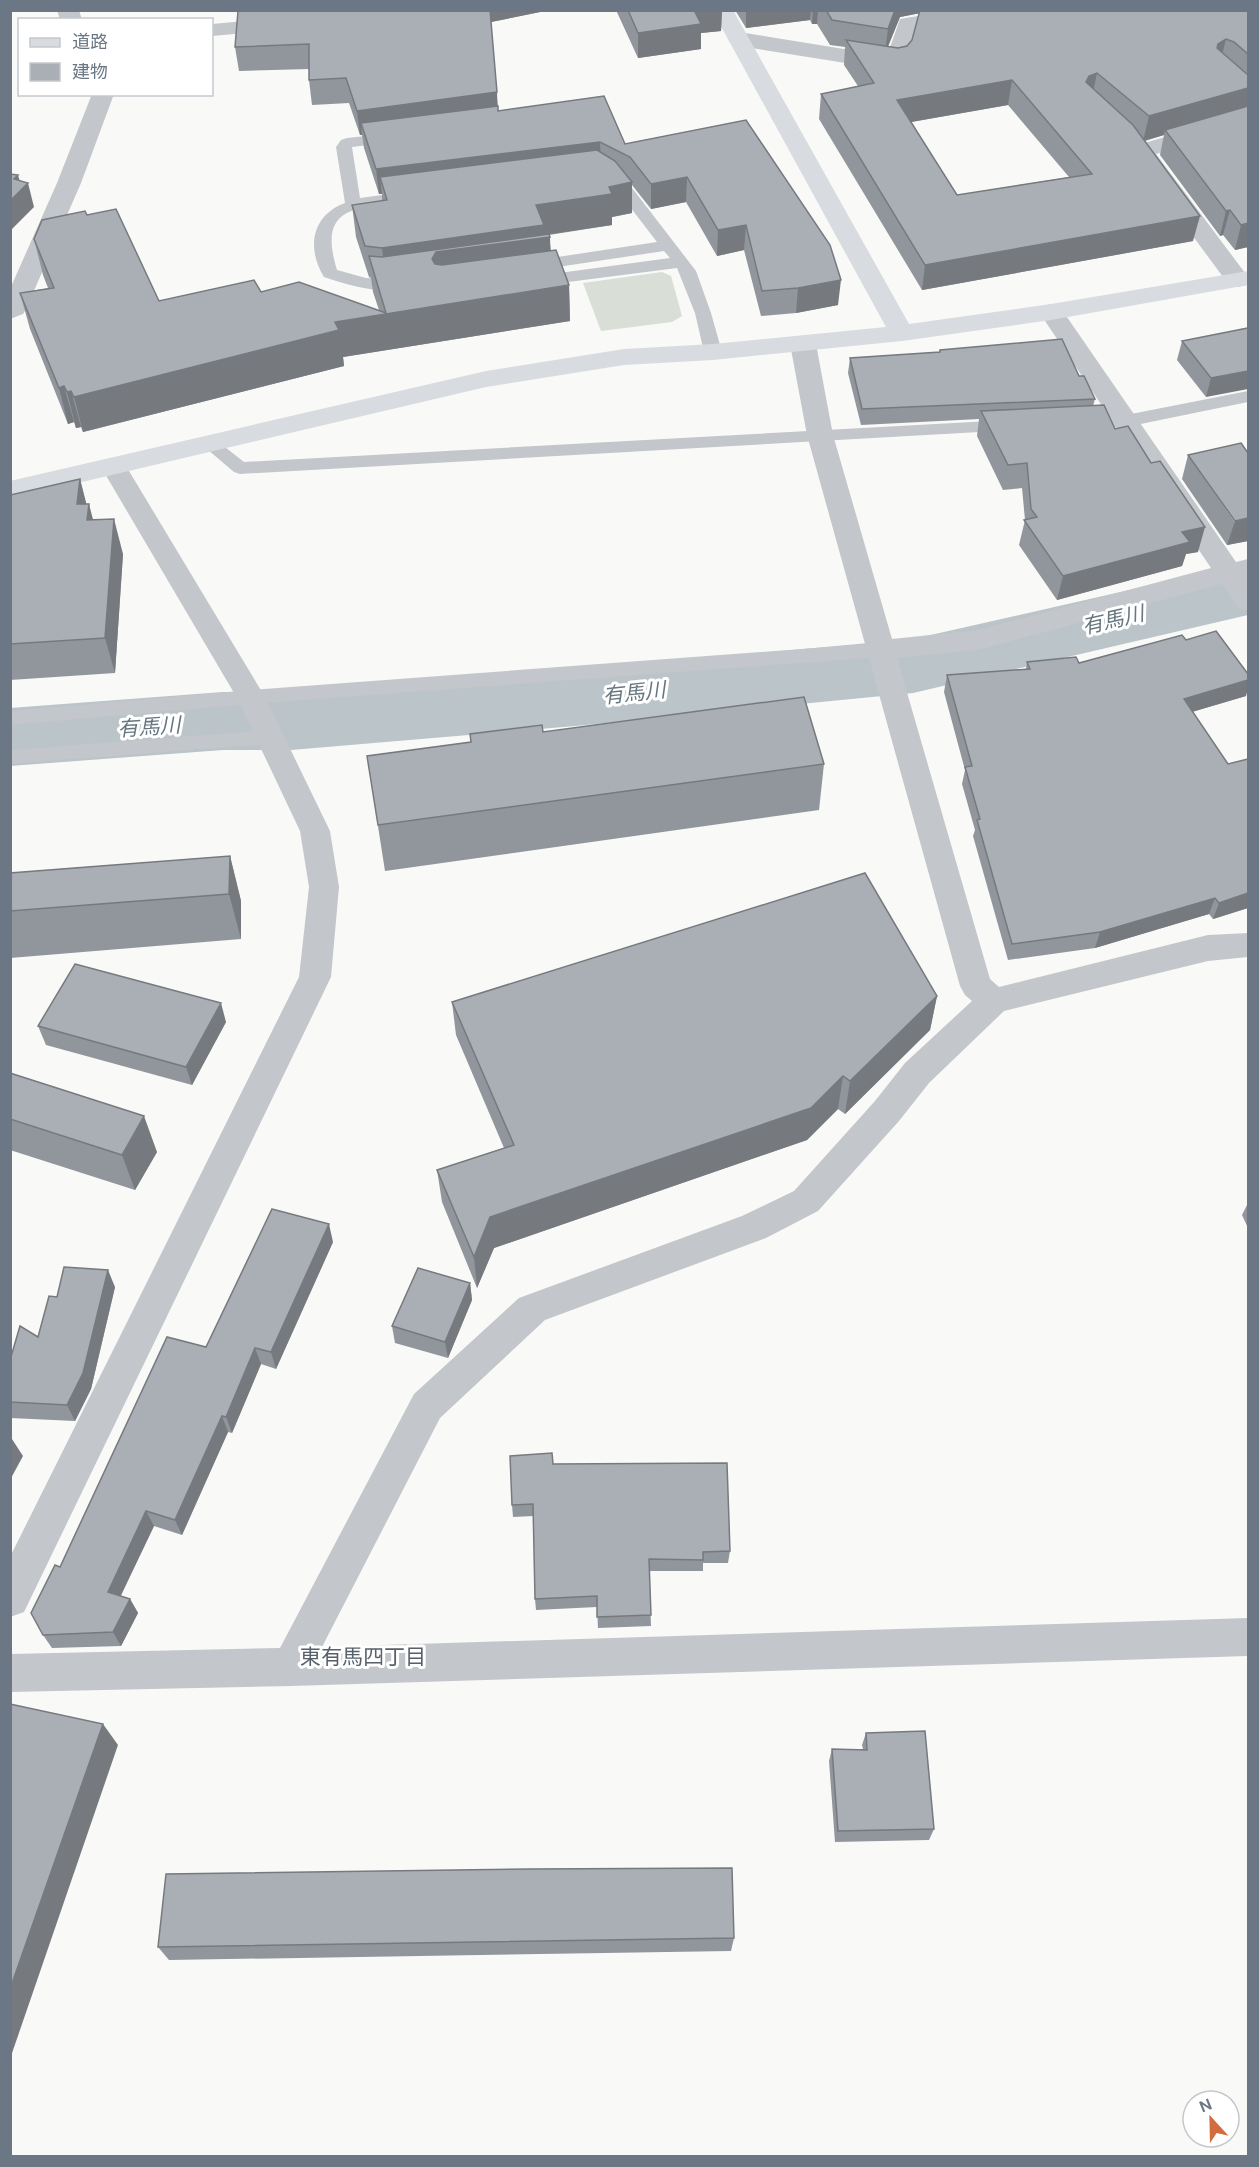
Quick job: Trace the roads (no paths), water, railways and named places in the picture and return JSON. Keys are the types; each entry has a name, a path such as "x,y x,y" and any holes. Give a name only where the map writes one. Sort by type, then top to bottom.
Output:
{"street":[{"path":"722,10 902,333"},
{"path":"739,39 896,64 908,24 997,10"},
{"path":"213,30 300,22"},
{"path":"10,311 14,309 69,183 102,96"},
{"path":"10,490 486,379 624,357 713,352 902,333 1052,312 1243,279 1138,147 1248,120"},
{"path":"1052,312 1126,421 1236,572 1248,601"},
{"path":"803,344 820,435 976,986 994,1001"},
{"path":"10,1599 315,977 324,887 315,831 252,698 114,467"},
{"path":"883,652 978,640 1236,572"},
{"path":"291,1668 428,1406 532,1309 754,1227 806,1201 887,1111 917,1072 994,1001 1208,948 1248,945"},
{"path":"10,1673 291,1668 1248,1637"}],"lane":[{"path":"353,204 344,147 347,143 412,136"},
{"path":"590,175 602,174 623,187 688,271 703,313 713,352"},
{"path":"423,194 353,204 332,214 321,229 321,253 330,273 358,284 386,286 423,282"},
{"path":"668,245 516,276 681,262"},
{"path":"1067,424 1126,421 1248,397"},
{"path":"210,444 240,468 1032,425"},
{"path":"10,718 883,652"},
{"path":"10,757 269,735"}],"waterway":[{"name":"有馬川","path":"10,737 223,721 291,721 575,698 913,666 1248,589"}],"district":[{"name":"東有馬四丁目","path":"363,1657"}]}
